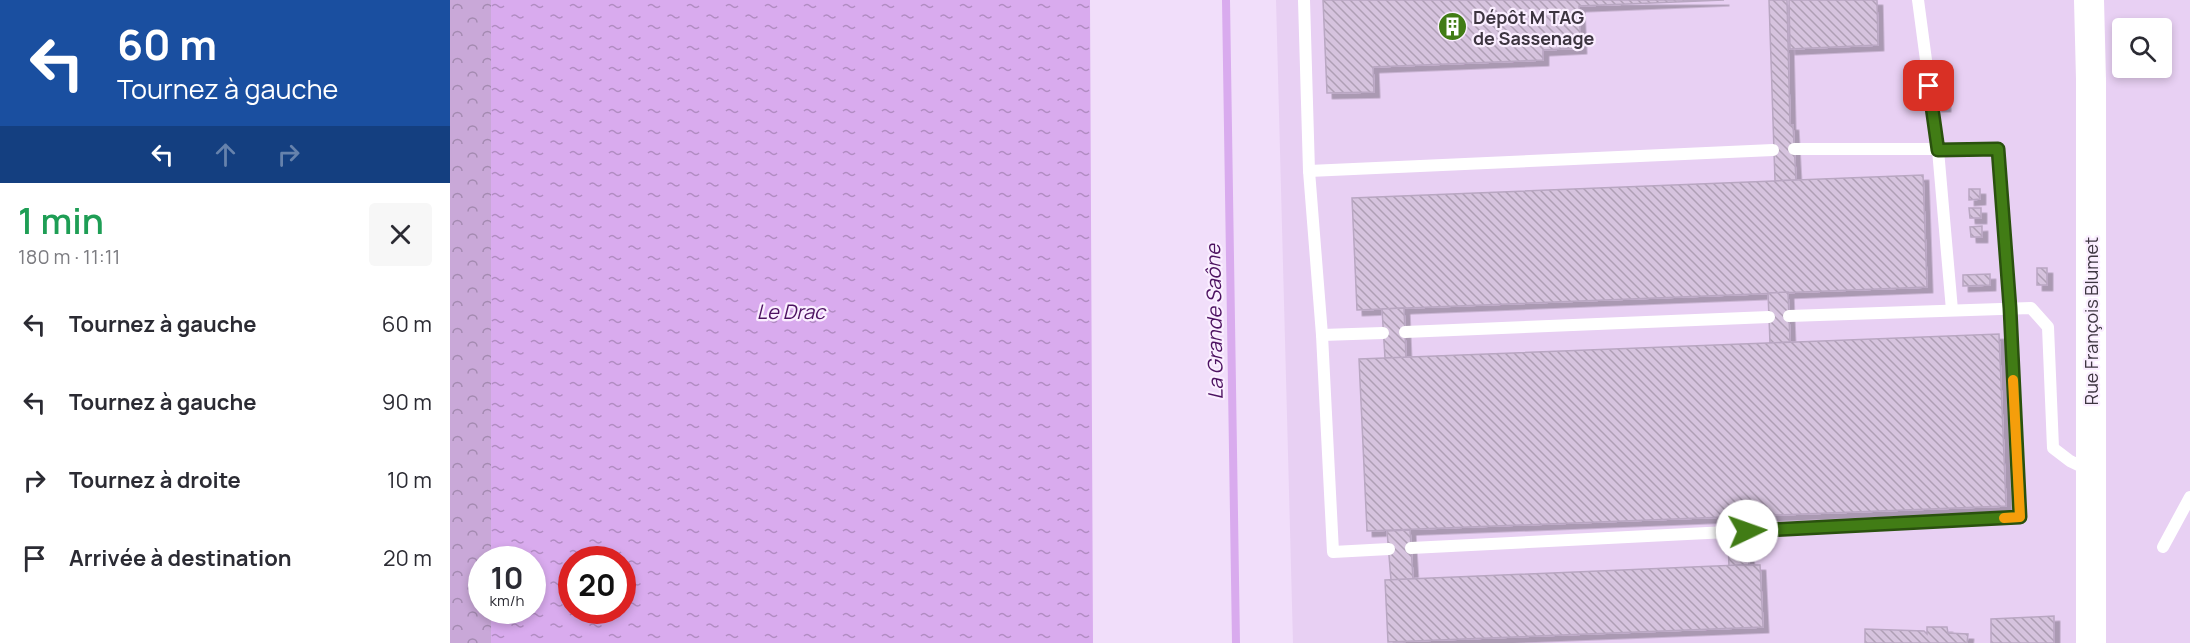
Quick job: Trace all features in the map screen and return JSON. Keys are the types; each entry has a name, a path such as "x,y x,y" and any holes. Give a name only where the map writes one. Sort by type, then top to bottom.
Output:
{"street":[{"name":"Rue François Blumet","path":"2089,0 2091,643"}],"lane":[{"path":"1304,0 1309,171 1322,335 1333,552 1389,549"},
{"path":"1918,0 1938,150 1952,310"},
{"path":"1747,531 2020,517 2010,308 1998,149 1794,149"},
{"path":"1309,171 1773,150"},
{"path":"1790,316 2031,308 2048,327 2053,448 2070,461 2090,470"},
{"path":"1405,332 1769,317"},
{"path":"1322,335 1383,333"},
{"path":"2163,547 2190,497"},
{"path":"1411,548 1727,532"}],"shaded area":[{"path":"1276,0 2190,0 2190,643 1293,643"}],"green space":[{"path":"450,0 491,0 491,546 468,546 468,624 491,624 491,643 450,643"}],"water":[{"name":"Le Drac","path":"491,0 1090,0 1093,643 491,643 491,624 546,624 546,546 491,546"}],"building":[{"name":"Dépôt M TAG de Sassenage","path":"1323,0 1724,0 1579,6 1581,48 1543,50 1543,60 1373,67 1374,92 1327,93"},
{"path":"1769,0 1787,0 1790,125 1793,125 1796,180 1775,181"},
{"path":"1789,0 1877,0 1878,45 1790,49"},
{"path":"1935,63 1944,63 1945,85 1936,85"},
{"path":"1936,85 1945,85 1945,106 1936,106"},
{"path":"1923,175 1927,287 1357,310 1352,198"},
{"path":"1969,189 1980,189 1980,199 1969,200"},
{"path":"1969,208 1981,208 1981,218 1970,218"},
{"path":"1982,226 1982,237 1971,237 1970,227"},
{"path":"2037,268 2047,268 2047,285 2037,285"},
{"path":"1990,274 1990,285 1963,286 1963,275"},
{"path":"1788,292 1790,342 1770,343 1768,293"},
{"path":"1404,308 1406,358 1385,358 1382,309"},
{"path":"1999,334 2006,506 1367,531 1359,359"},
{"path":"1746,516 1749,566 1729,566 1727,517"},
{"path":"1410,530 1413,579 1391,580 1387,531"},
{"path":"1760,565 1763,627 1388,642 1385,580"},
{"path":"2054,616 2054,643 1991,643 1991,619"},
{"path":"1927,627 1947,627 1948,633 1968,634 1967,643 1865,643 1865,629 1924,631 1927,634"}],"waterway":[{"name":"La Grande Saône","path":"1226,0 1236,643"}],"slow traffic":[{"path":"2004,518 2020,517 2013,380"}],"place":[{"name":"Dépôt M TAG de Sassenage","path":"1452,27"}],"route":[{"path":"1747,531 2020,517 2010,308 1998,149 1938,150 1929,86"}]}
